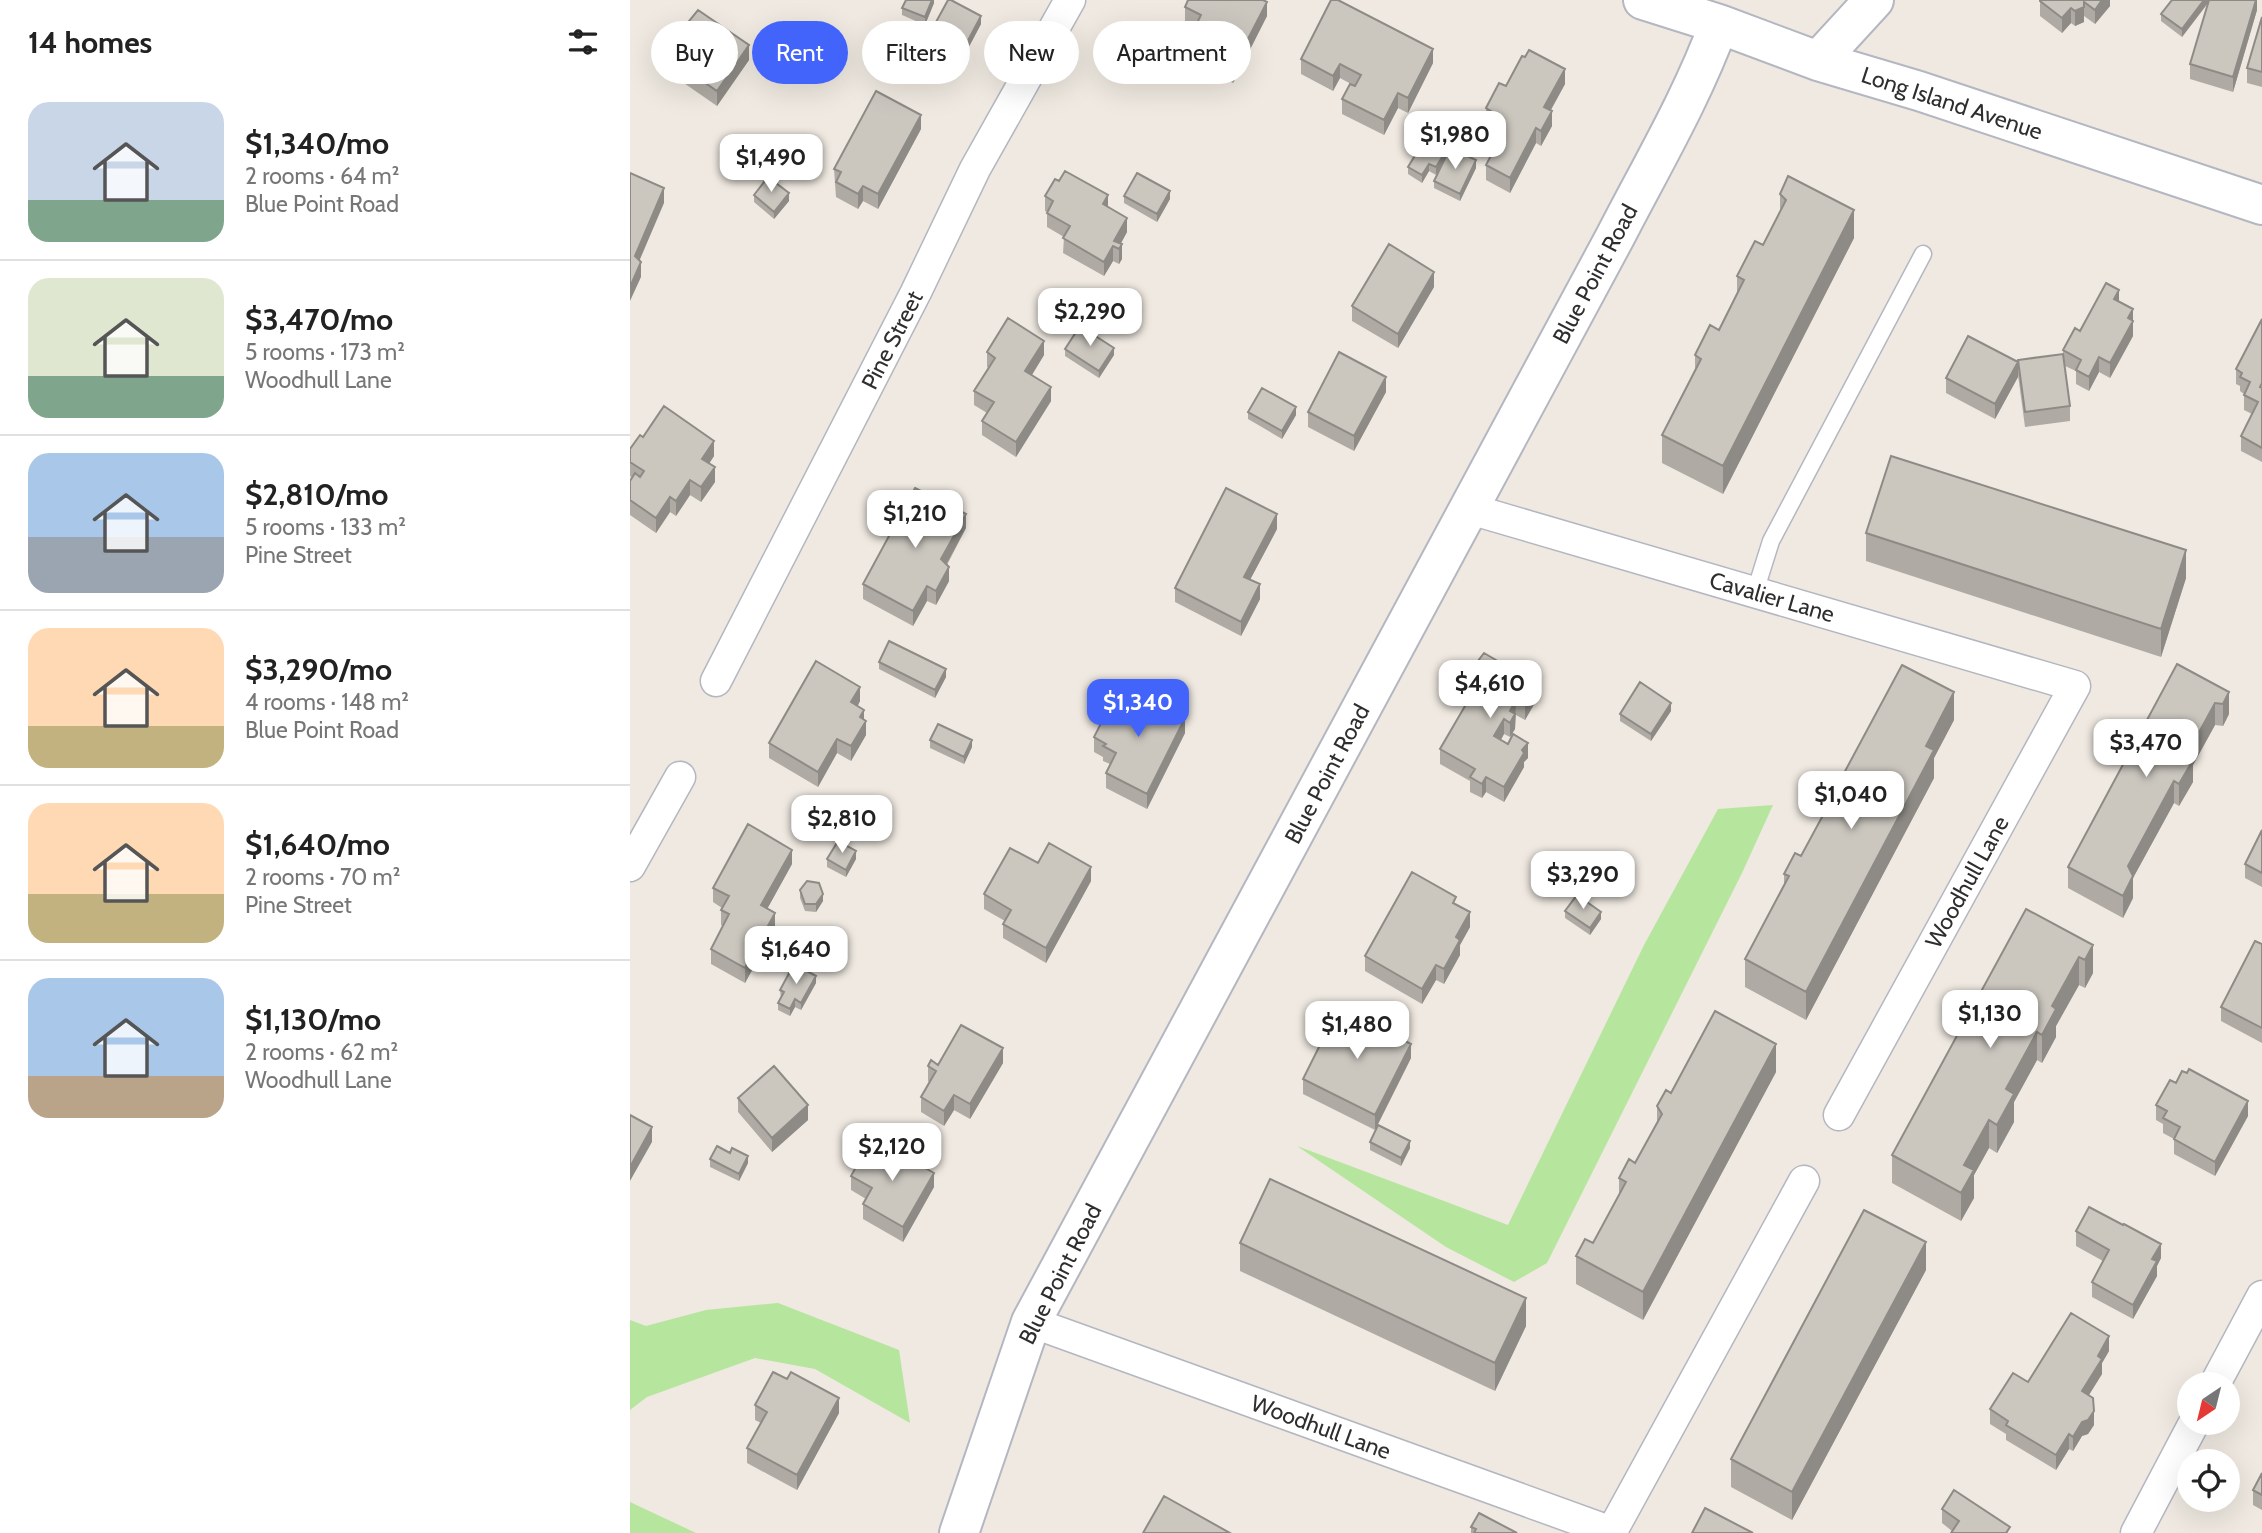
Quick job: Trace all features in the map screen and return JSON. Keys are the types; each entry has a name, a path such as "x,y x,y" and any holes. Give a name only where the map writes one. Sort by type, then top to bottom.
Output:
{"street":[{"name":"Pine Street","path":"716,681 916,292 975,169 1070,0"},
{"name":"Long Island Avenue","path":"1643,0 1719,24 1818,61 1919,91 2262,205"},
{"path":"1818,61 1874,0"},
{"name":"Blue Point Road","path":"959,1533 1031,1322 1470,509 1685,103 1719,24"},
{"name":"Cavalier Lane","path":"1470,509 2075,686"},
{"name":"Woodhull Lane","path":"1839,1115 2075,686"},
{"path":"630,866 680,778"},
{"name":"Woodhull Lane","path":"1031,1322 1611,1532 1804,1181"},
{"path":"2221,1372 2262,1296"},
{"path":"2136,1533 2188,1435"}],"lane":[{"path":"1755,592 1771,541 1923,254"}],"green space":[{"path":"1773,805 1742,873 1547,1263 1514,1282 1446,1247 1297,1146 1508,1225 1644,945 1718,809"},
{"path":"778,1303 899,1350 910,1423 815,1369 755,1358 647,1397 630,1410 630,1320 646,1326 706,1310"},
{"path":"630,1502 696,1533 630,1533"}],"building":[{"path":"906,0 932,0 925,17 902,8"},
{"path":"948,0 981,16 970,37 970,21 937,21"},
{"path":"1188,0 1267,2 1251,33 1251,21 1198,21 1201,15 1185,7"},
{"path":"1331,0 1338,0 1433,49 1408,98 1398,93 1384,120 1342,99 1350,84 1355,86 1361,75 1340,64 1333,76 1301,59"},
{"path":"2040,0 2102,0 2095,10 2084,2 2084,7 2075,11 2071,8 2062,18"},
{"path":"2172,0 2204,0 2182,29 2161,14"},
{"path":"2209,0 2256,0 2233,77 2190,64"},
{"path":"698,10 714,21 689,21"},
{"path":"2262,17 2262,72 2247,68"},
{"path":"738,37 749,45 738,61"},
{"path":"1529,50 1565,69 1544,107 1552,111 1541,131 1536,128 1510,178 1486,165 1496,146 1481,138 1494,113 1486,108 1499,83 1506,86 1522,56 1525,57"},
{"path":"707,84 722,84 717,91"},
{"path":"876,91 921,115 878,194 863,186 858,194 836,182 841,172 834,169"},
{"path":"1427,136 1447,149 1436,167 1429,164 1422,175 1408,167"},
{"path":"1450,148 1476,160 1460,194 1434,181"},
{"path":"1065,171 1108,195 1103,204 1127,218 1114,241 1122,244 1119,249 1113,246 1104,262 1063,238 1070,226 1047,213 1053,201 1045,196 1055,179 1059,181"},
{"path":"630,173 664,188 635,256 641,262 630,287"},
{"path":"1137,173 1170,191 1157,214 1124,196"},
{"path":"1788,176 1854,210 1723,466 1662,435 1701,359 1695,355 1710,325 1719,330 1744,280 1737,276 1755,241 1763,245 1786,200 1780,194"},
{"path":"768,177 789,193 774,212 754,195"},
{"path":"1389,244 1434,272 1398,334 1352,306"},
{"path":"2106,283 2119,290 2114,299 2133,309 2128,318 2133,321 2110,363 2099,357 2089,377 2076,370 2081,360 2063,350 2075,328 2080,331"},
{"path":"1008,318 1044,341 1025,371 1051,387 1016,442 982,421 994,402 974,391 995,358 987,352"},
{"path":"2262,319 2262,448 2241,436 2258,402 2244,395 2250,382 2240,377 2242,373 2236,369"},
{"path":"1080,326 1114,348 1099,371 1065,349"},
{"path":"1968,336 2018,362 1995,404 1946,378"},
{"path":"1339,352 1386,377 1354,436 1308,412"},
{"path":"2063,354 2070,406 2025,412 2018,360"},
{"path":"1262,388 1296,407 1282,431 1248,412"},
{"path":"664,406 714,441 702,459 715,467 701,487 690,480 676,501 670,497 656,518 630,500 630,481 635,473 640,477 644,471 630,462 630,449 640,435 643,437"},
{"path":"1891,456 2186,550 2161,629 1866,533"},
{"path":"915,488 966,514 941,559 949,567 936,591 927,586 913,611 863,584"},
{"path":"1226,488 1277,514 1244,577 1260,584 1241,622 1175,588"},
{"path":"889,641 946,669 935,690 879,662"},
{"path":"1484,653 1513,670 1516,665 1540,680 1525,705 1516,700 1510,711 1515,714 1510,723 1504,719 1494,736 1508,744 1513,734 1528,743 1504,787 1486,777 1482,784 1470,777 1475,769 1440,749 1472,694 1459,686"},
{"path":"816,661 860,687 851,702 864,710 860,717 866,721 851,746 837,739 818,772 769,743"},
{"path":"2177,664 2229,692 2223,704 2215,703 2186,756 2193,760 2179,784 2174,781 2128,866 2133,876 2123,896 2068,867"},
{"path":"1902,665 1954,692 1926,746 1934,750 1806,992 1745,959 1789,876 1784,874 1795,853 1801,856 1828,806 1821,803 1838,773 1843,775"},
{"path":"1640,682 1671,703 1651,734 1620,714"},
{"path":"1117,692 1140,703 1143,697 1185,718 1147,794 1106,773 1116,753 1094,737"},
{"path":"938,724 972,740 964,757 930,740"},
{"path":"748,824 792,850 761,905 775,913 745,968 711,949 729,914 721,910 729,896 713,888"},
{"path":"2262,830 2262,873 2245,864"},
{"path":"838,841 856,851 846,870 827,859"},
{"path":"1049,843 1091,867 1046,948 1003,924 1011,910 984,894 1010,848 1038,863"},
{"path":"1412,872 1456,897 1453,903 1470,912 1456,937 1460,940 1444,969 1436,965 1422,989 1365,956"},
{"path":"807,881 819,883 823,894 816,904 805,904 800,890"},
{"path":"1577,895 1601,912 1590,928 1565,911"},
{"path":"2026,909 2093,945 2085,960 2079,957 2052,1006 2056,1009 2042,1035 2037,1032 2006,1089 2014,1094 1997,1125 1989,1120 1964,1165 1974,1170 1961,1193 1892,1155"},
{"path":"2255,941 2262,944 2262,1028 2221,1007"},
{"path":"794,964 816,976 801,1003 795,999 790,1009 778,1003 784,992 780,990"},
{"path":"1339,1007 1411,1044 1375,1115 1303,1079"},
{"path":"1715,1011 1776,1044 1643,1292 1576,1256 1585,1239 1593,1243 1626,1182 1619,1178 1629,1159 1635,1163 1662,1114 1657,1106 1666,1090 1671,1093"},
{"path":"961,1025 1003,1048 970,1104 954,1095 944,1111 921,1097 936,1071 928,1066 931,1060 938,1065"},
{"path":"774,1066 808,1105 772,1138 738,1098"},
{"path":"2189,1069 2248,1101 2215,1162 2174,1139 2180,1127 2163,1118 2167,1111 2156,1105 2170,1080 2176,1083 2182,1071 2187,1073"},
{"path":"630,1115 652,1127 630,1167"},
{"path":"1378,1125 1410,1141 1401,1158 1370,1142"},
{"path":"869,1143 894,1157 897,1152 934,1173 903,1227 863,1204 872,1188 851,1176"},
{"path":"717,1146 730,1153 732,1148 748,1156 739,1174 710,1159"},
{"path":"1270,1179 1526,1298 1495,1363 1240,1243"},
{"path":"2089,1207 2161,1244 2152,1259 2157,1261 2133,1305 2092,1282 2109,1250 2076,1231"},
{"path":"1864,1210 1926,1242 1792,1492 1731,1459"},
{"path":"2071,1313 2109,1336 2098,1356 2102,1359 2082,1391 2093,1398 2094,1411 2088,1420 2082,1422 2073,1437 2069,1434 2056,1455 2006,1425 2008,1421 1990,1409 2013,1373 2028,1382"},
{"path":"773,1372 787,1379 791,1372 839,1398 797,1475 747,1448 767,1412 755,1405"},
{"path":"2262,1473 2262,1495 2253,1490"},
{"path":"1954,1490 2010,1527 2006,1533 1951,1533 1959,1521 1942,1509"},
{"path":"1164,1496 1230,1533 1143,1533"},
{"path":"1705,1508 1753,1533 1692,1533"},
{"path":"1479,1513 1517,1533 1474,1533 1476,1529 1471,1527"}]}
